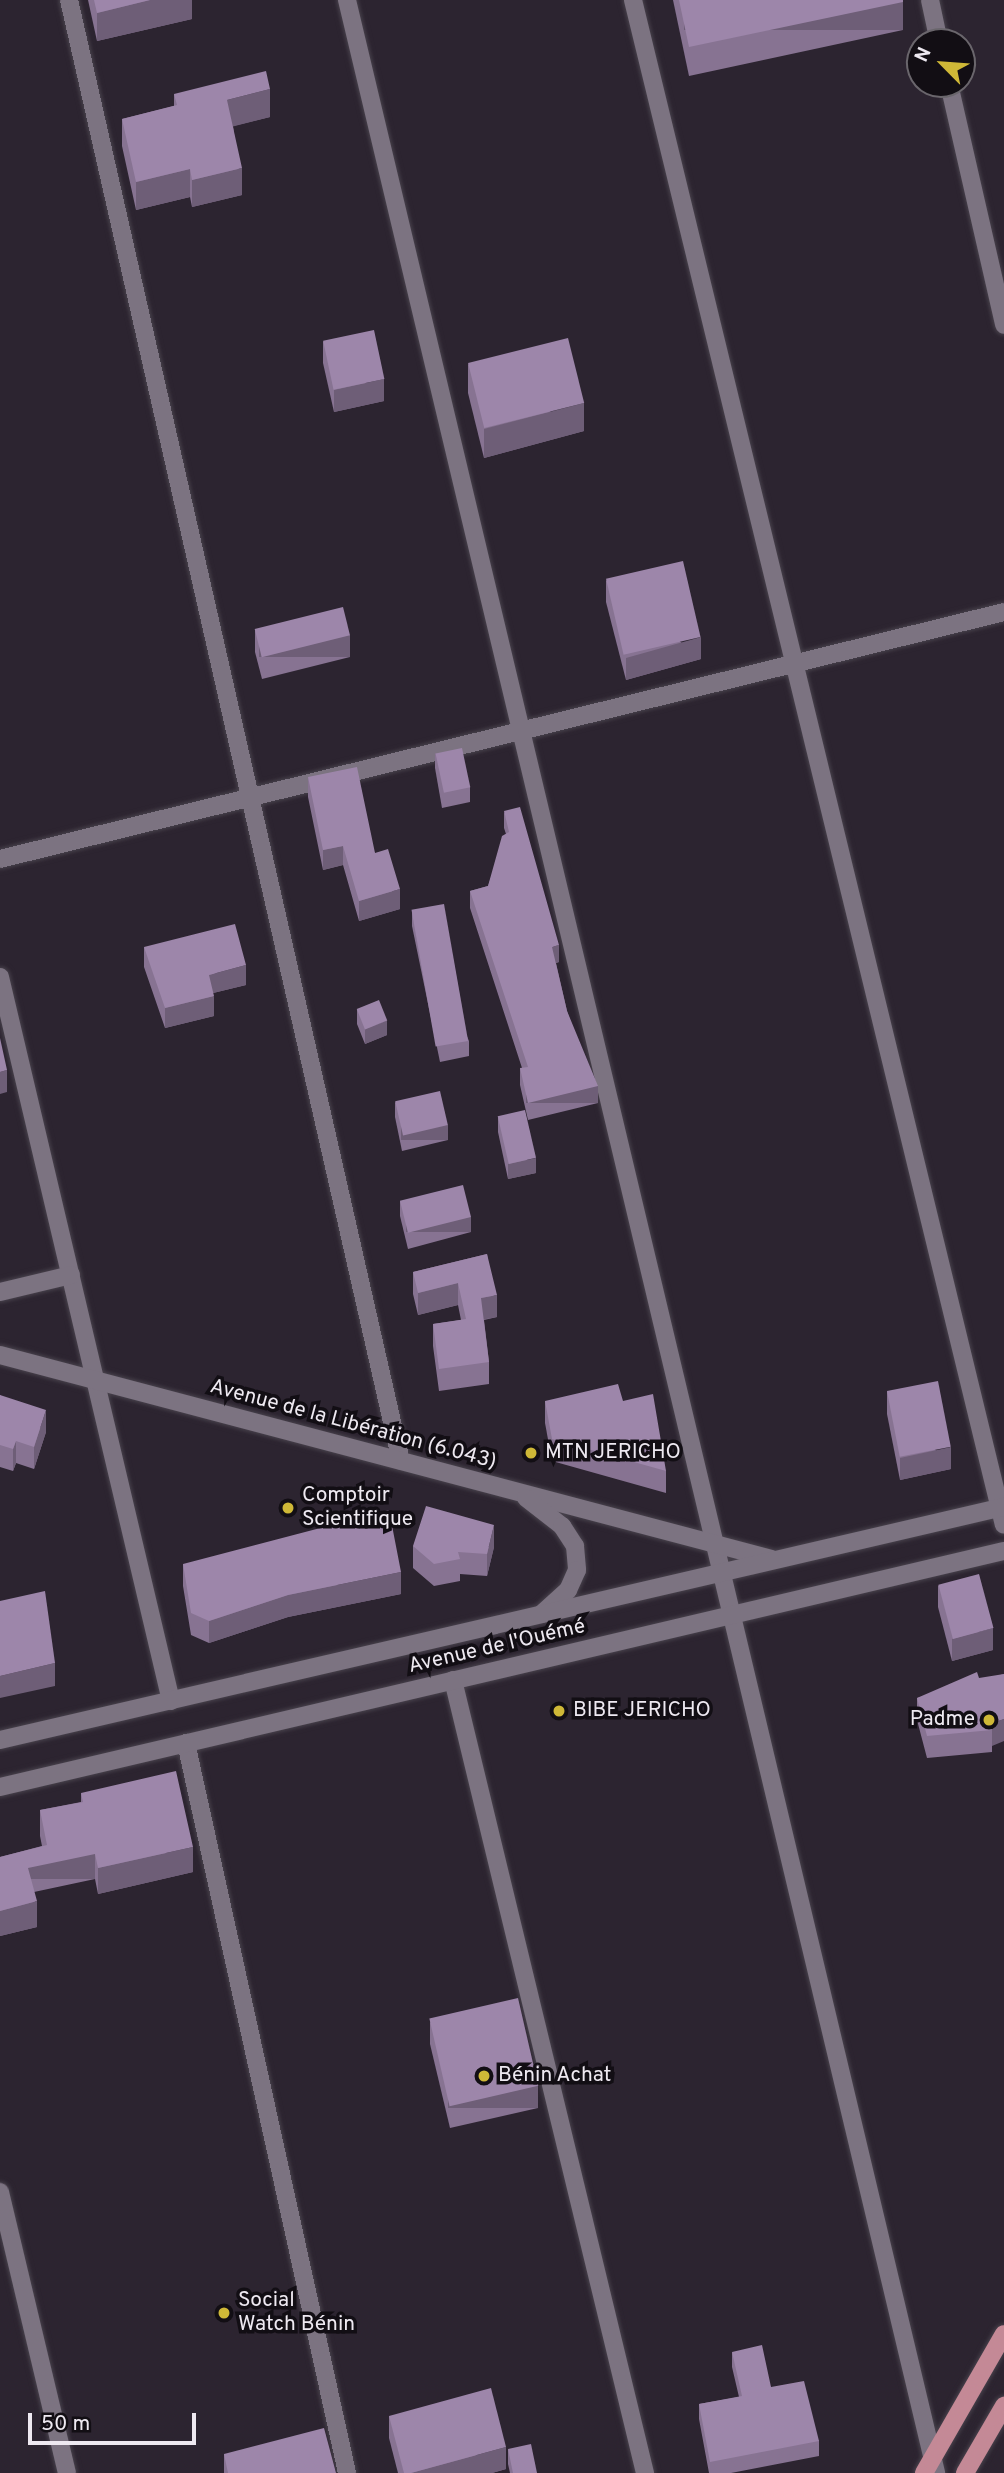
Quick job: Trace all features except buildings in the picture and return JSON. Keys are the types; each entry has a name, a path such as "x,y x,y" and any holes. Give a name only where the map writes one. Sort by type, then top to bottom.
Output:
{"main road":[{"path":"931,2468 1004,2334"},
{"path":"965,2473 1004,2406"}],"street":[{"path":"69,0 253,796 401,1461"},
{"path":"347,0 522,730 931,2468"},
{"path":"633,0 790,664 1002,1513"},
{"path":"930,0 936,28"},
{"path":"952,98 1004,325"},
{"path":"0,859 1004,612"},
{"path":"0,978 171,1700"},
{"path":"0,1292 71,1275"},
{"name":"Avenue de la Libération (6.043)","path":"0,1355 776,1560"},
{"path":"518,1492 562,1525 575,1546 577,1570 568,1590 540,1615"},
{"name":"Avenue de l'Ouémé","path":"0,1740 776,1560 1002,1513"},
{"name":"Avenue de l'Ouémé","path":"0,1787 1004,1551"},
{"path":"453,1680 645,2473"},
{"path":"186,1743 347,2473"},
{"path":"0,2192 67,2473"}],"place":[{"name":"MTN JERICHO","path":"531,1453"},
{"name":"Comptoir Scientifique","path":"288,1508"},
{"name":"BIBE JERICHO","path":"559,1711"},
{"name":"Padme","path":"989,1720"},
{"name":"Bénin Achat","path":"484,2076"},
{"name":"Social Watch Bénin","path":"224,2313"}]}
